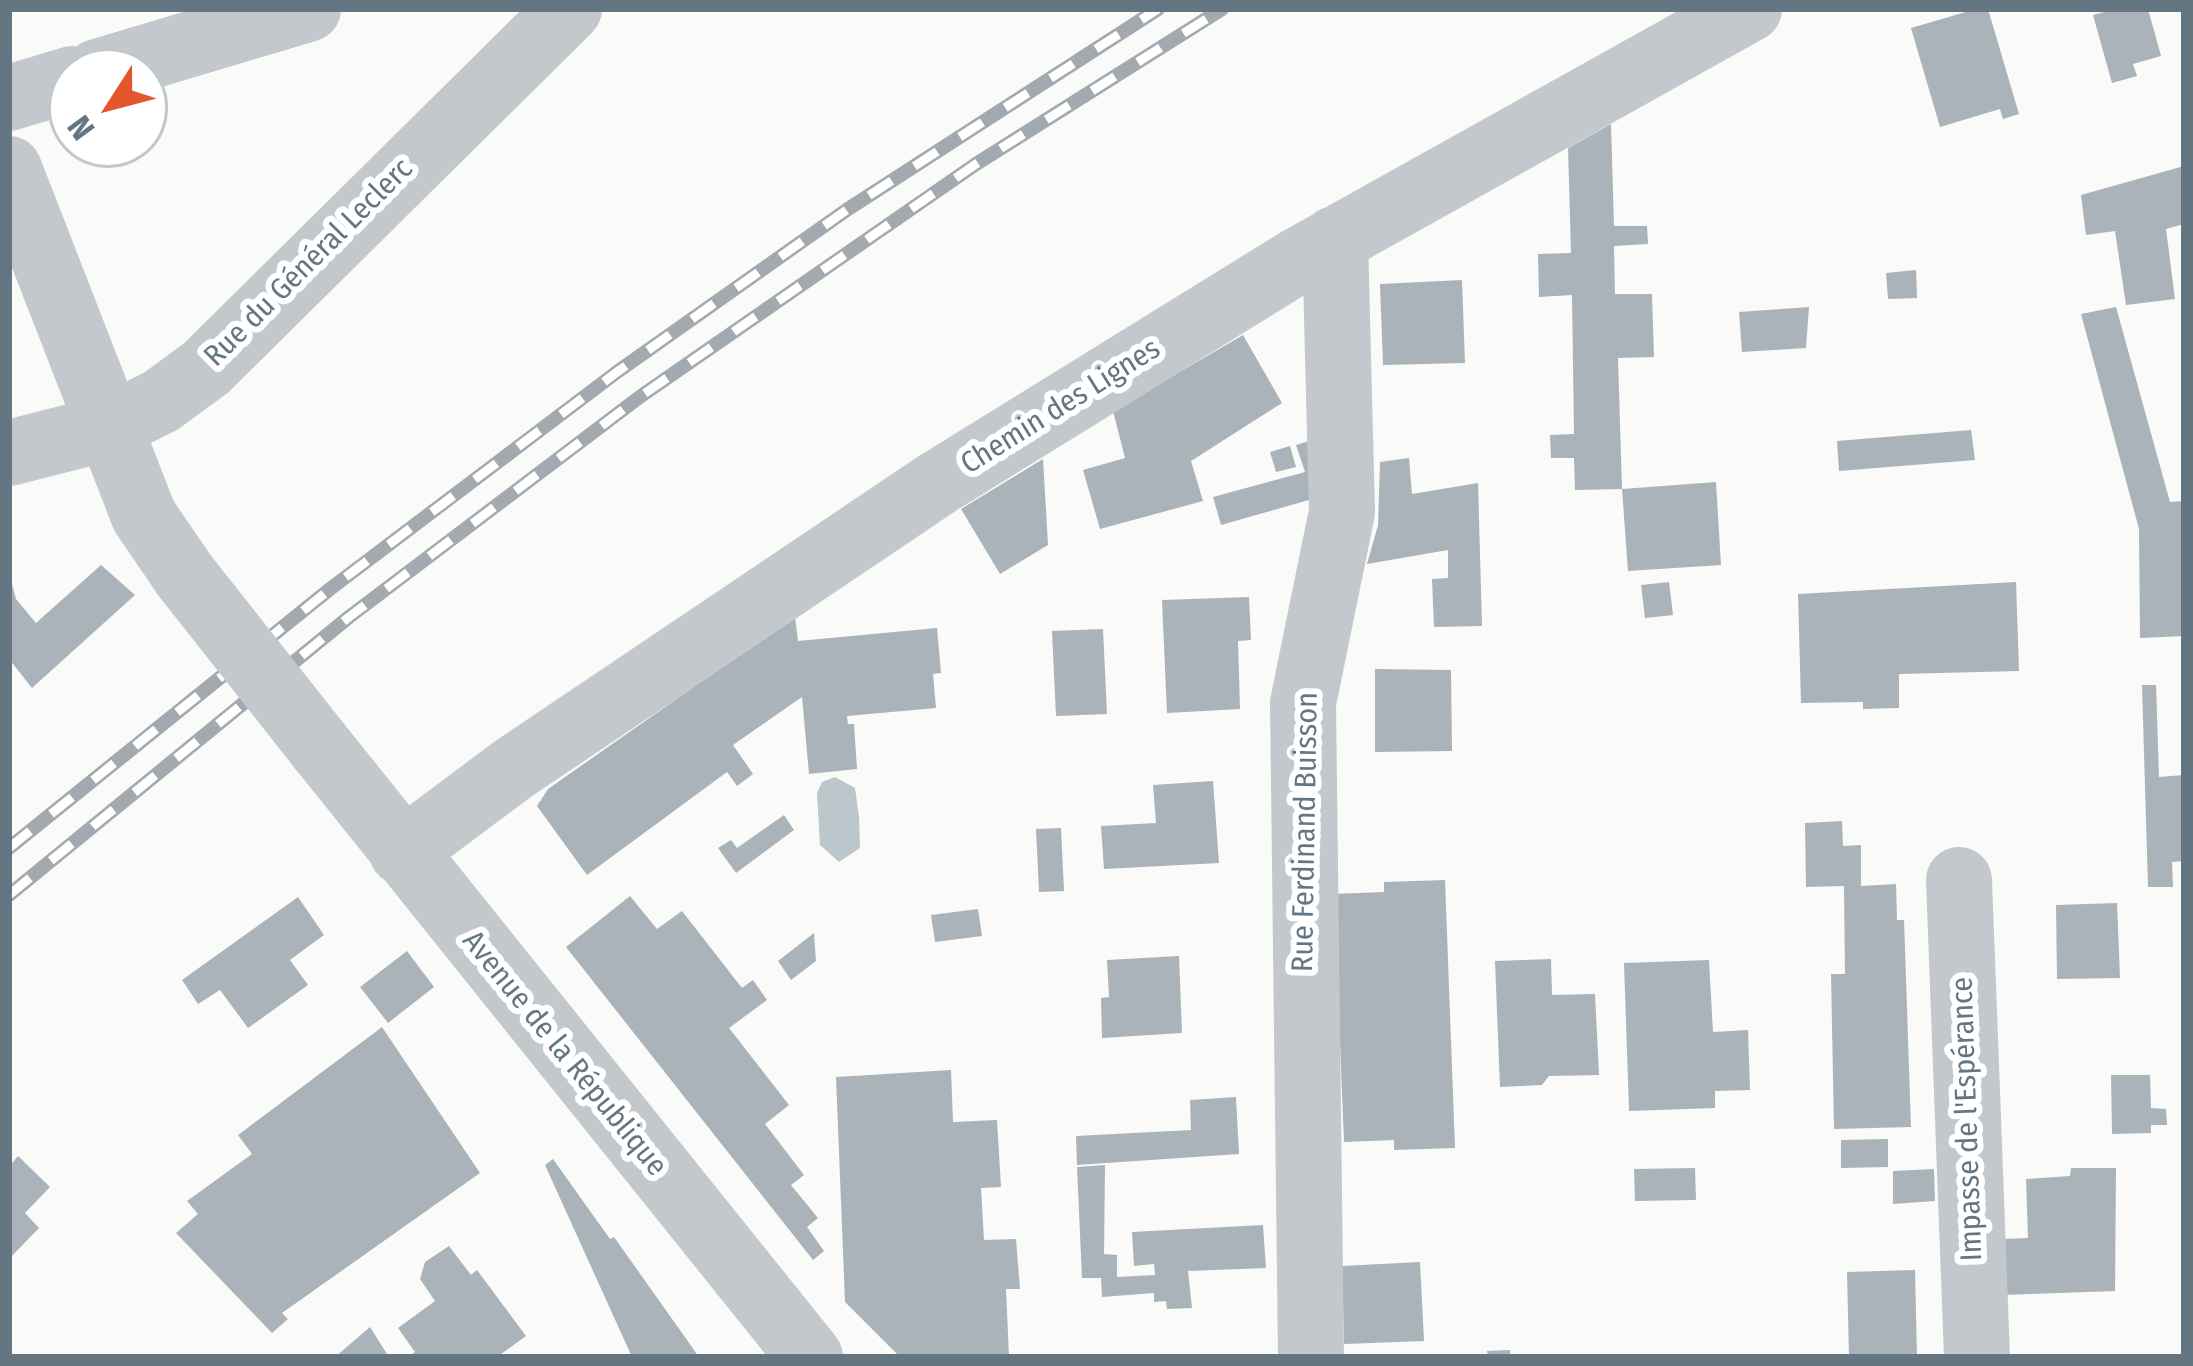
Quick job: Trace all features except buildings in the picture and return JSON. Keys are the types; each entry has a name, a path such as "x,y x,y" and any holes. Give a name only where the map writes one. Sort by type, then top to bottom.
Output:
{"street":[{"path":"168,51 308,9"},
{"name":"Chemin des Lignes","path":"402,852 513,769 938,483 1335,239 1748,9"},
{"name":"Rue du Général Leclerc","path":"9,453 107,428 161,401 206,368 556,20"},
{"path":"9,98 48,87"},
{"name":"Avenue de la République","path":"9,169 144,516 184,577 810,1357"},
{"name":"Rue Ferdinand Buisson","path":"1311,1357 1303,703 1342,512 1335,239"},
{"name":"Impasse de l'Espérance","path":"1959,880 1977,1357"}],"shaded area":[{"path":"835,777 855,788 859,817 860,848 839,862 820,845 817,793 822,782"}],"railway":[{"path":"9,848 330,589 617,372 848,209 1158,9"},
{"path":"9,895 349,617 641,396 976,164 1222,9"}]}
